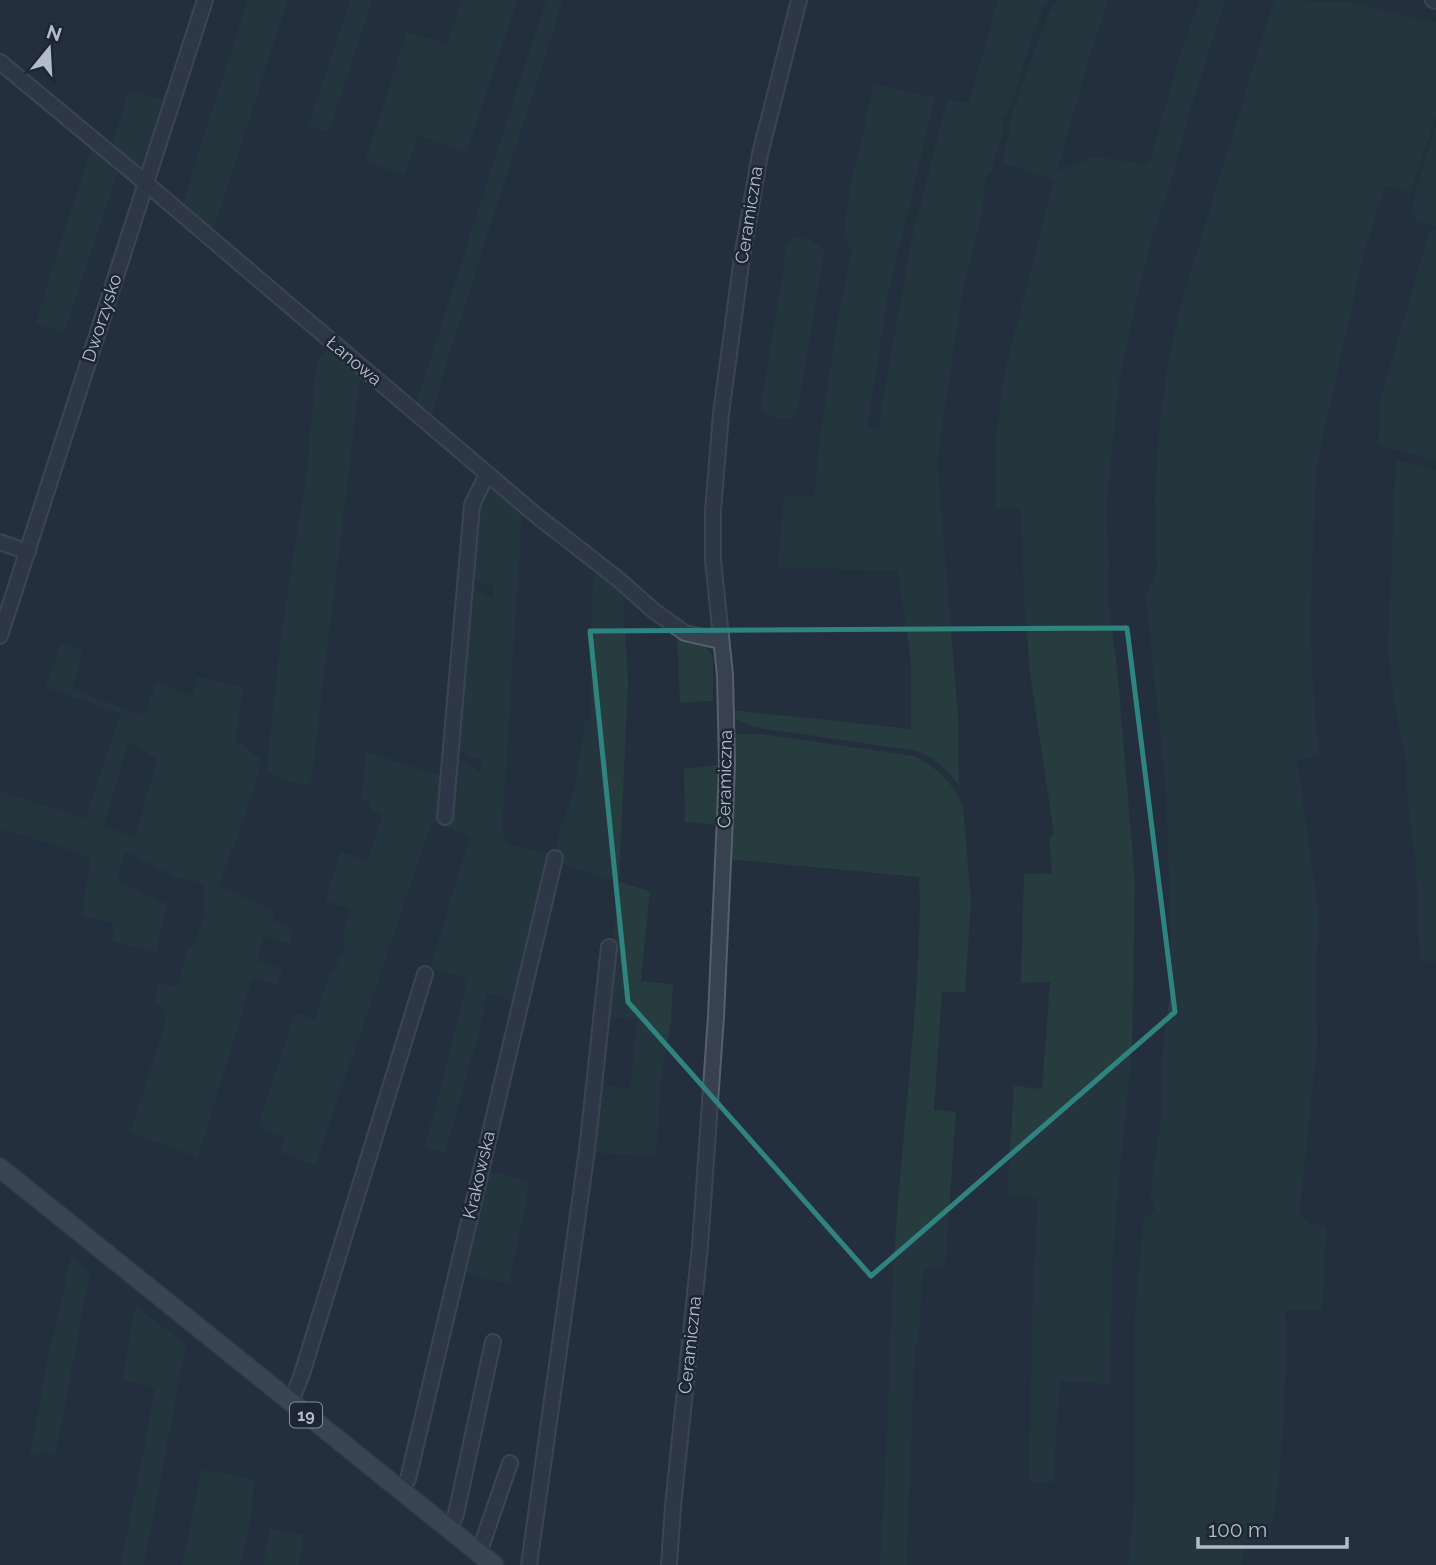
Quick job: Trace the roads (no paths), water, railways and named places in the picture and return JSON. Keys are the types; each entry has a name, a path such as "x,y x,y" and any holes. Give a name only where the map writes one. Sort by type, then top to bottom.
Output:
{"main road":[{"name":"19","path":"0,1168 449,1529 476,1559"},
{"name":"19","path":"0,1182 402,1505 476,1559 494,1565"}],"street":[{"name":"Dworzysko","path":"0,636 205,0"},
{"name":"Ceramiczna","path":"669,1565 700,1246 716,1016 727,763 725,675 713,560 713,511 721,414 742,257 760,153 799,0"},
{"name":"Łanowa","path":"0,62 537,516 618,579 654,611 685,633 720,641"},
{"path":"446,817 472,505 487,474"},
{"path":"0,542 28,552"},
{"name":"Krakowska","path":"400,1490 408,1479 555,858"},
{"path":"529,1565 587,1150 609,947"},
{"path":"291,1402 302,1374 425,974"},
{"path":"449,1529 459,1502 493,1342"},
{"path":"476,1559 510,1463"}]}
